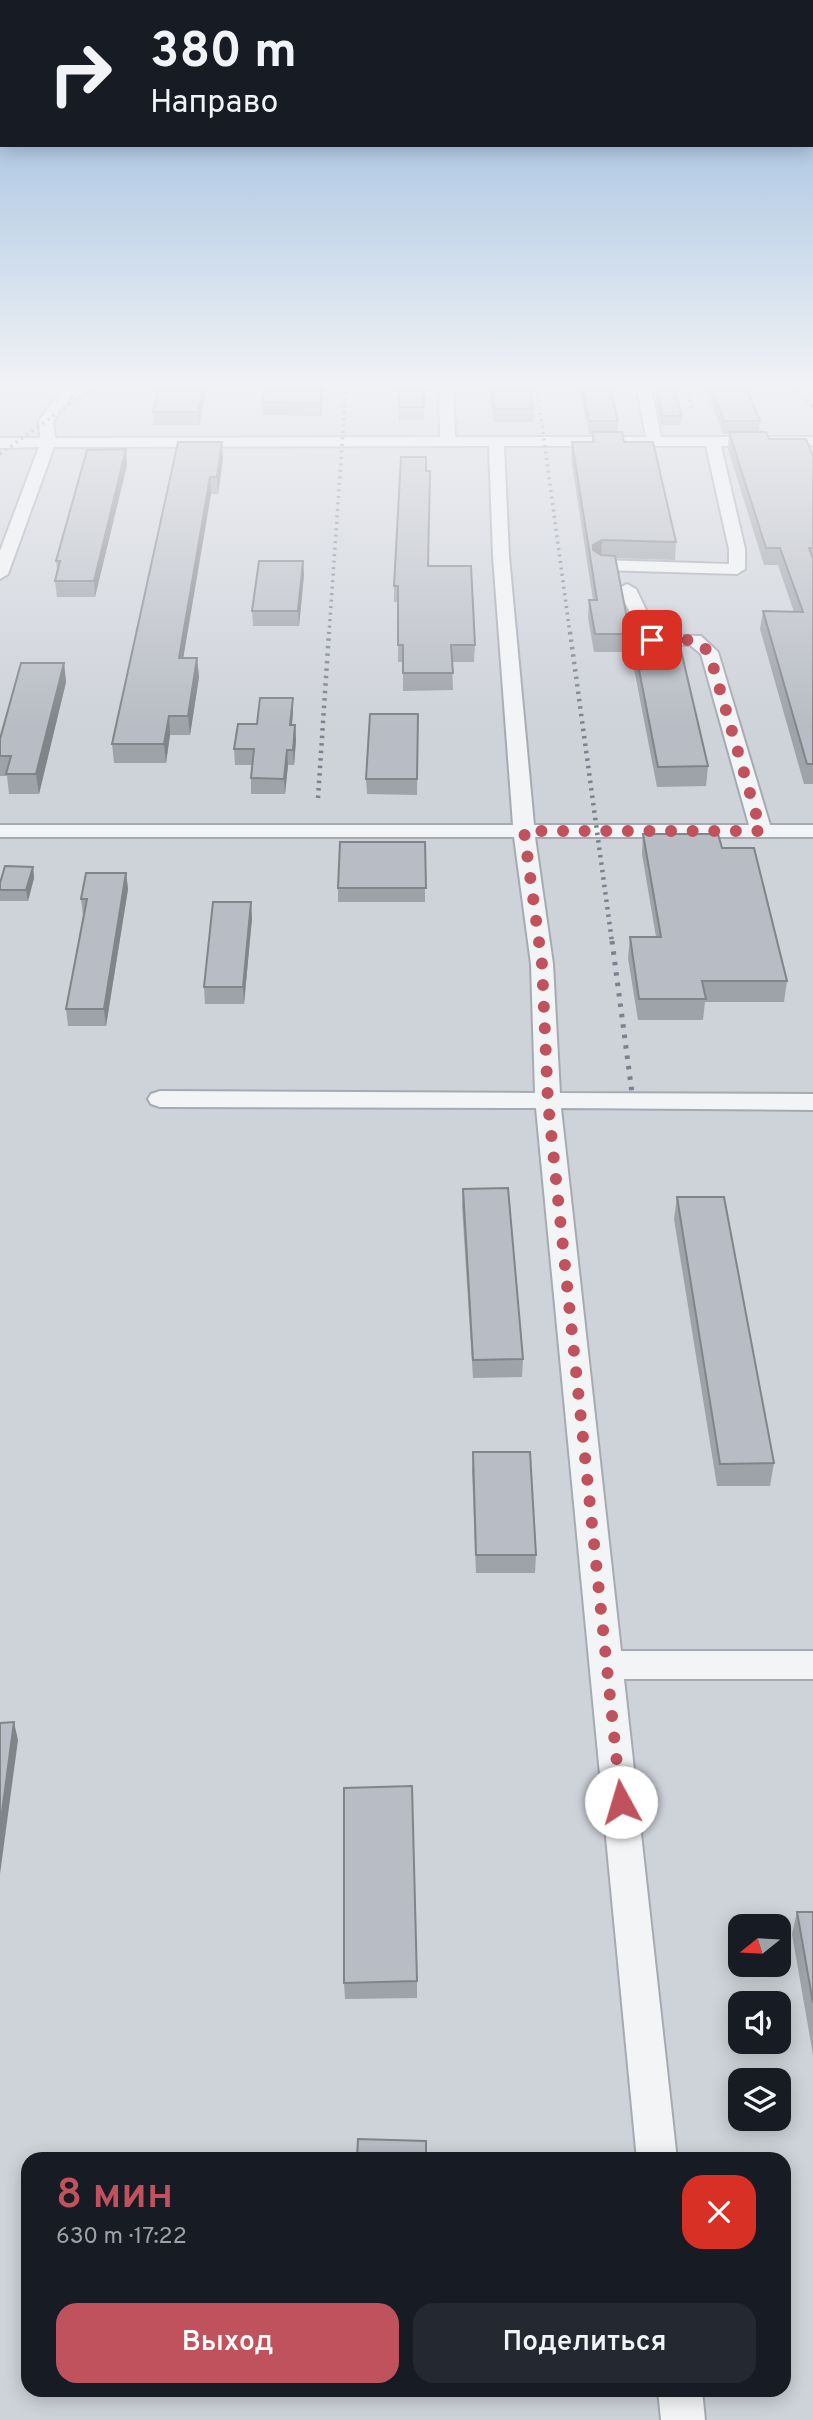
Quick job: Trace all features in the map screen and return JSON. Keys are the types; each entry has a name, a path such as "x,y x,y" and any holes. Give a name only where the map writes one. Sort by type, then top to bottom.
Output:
{"lane":[{"path":"0,574 27,500"},
{"path":"499,500 524,831 542,964 548,1103 656,2152"},
{"path":"601,565 737,569 737,550 726,500"},
{"path":"627,589 652,640 695,640 709,652 761,831"},
{"path":"0,831 813,831"},
{"path":"160,1099 548,1103 813,1102"},
{"path":"607,1665 813,1665"},
{"path":"681,2397 683,2420"}],"shaded area":[{"path":"0,500 813,500 813,2420 0,2420"}],"building":[{"path":"73,500 114,500 94,581 55,581 60,561 56,561"},
{"path":"165,500 206,500 179,658 197,658 188,716 169,716 164,744 112,744"},
{"path":"399,500 429,500 428,566 471,566 475,645 451,645 453,673 403,673 403,645 398,645 398,586 394,586"},
{"path":"581,500 666,500 676,542 602,540 593,545 593,550 601,555 615,556 630,634 595,634 589,600 597,600"},
{"path":"751,500 813,500 813,548 809,548 813,559 813,764 807,764 763,611 803,612 780,548 766,548"},
{"path":"259,561 303,561 298,611 252,611"},
{"path":"631,629 676,629 708,766 658,767"},
{"path":"21,663 64,663 36,774 6,774 11,756 0,756 0,739"},
{"path":"260,698 293,698 290,725 295,725 293,750 287,750 284,779 251,778 254,749 234,749 238,724 257,724"},
{"path":"370,714 418,714 417,779 366,779"},
{"path":"643,834 718,834 722,848 754,848 787,981 702,981 706,999 639,999 630,937 661,937"},
{"path":"340,842 425,842 426,888 338,888"},
{"path":"5,866 33,867 26,890 0,890"},
{"path":"86,873 126,873 104,1009 66,1009 87,899 81,899"},
{"path":"213,902 251,902 243,987 204,987"},
{"path":"508,1188 523,1359 473,1360 463,1189"},
{"path":"677,1197 724,1197 774,1463 720,1464"},
{"path":"473,1452 530,1452 536,1555 476,1555"},
{"path":"14,1722 0,1827 0,1723"},
{"path":"412,1786 417,1981 344,1983 344,1788"},
{"path":"797,1912 813,1912 813,2003"},
{"path":"358,2139 426,2141 426,2152 357,2152"}],"railway":[{"path":"329,634 338,500"},
{"path":"552,500 570,634"},
{"path":"318,798 329,632"},
{"path":"570,632 612,942"},
{"path":"612,941 632,1093"}],"route":[{"path":"621,1802 548,1103 542,964 524,831 761,831 709,652 695,640 652,640"}]}
